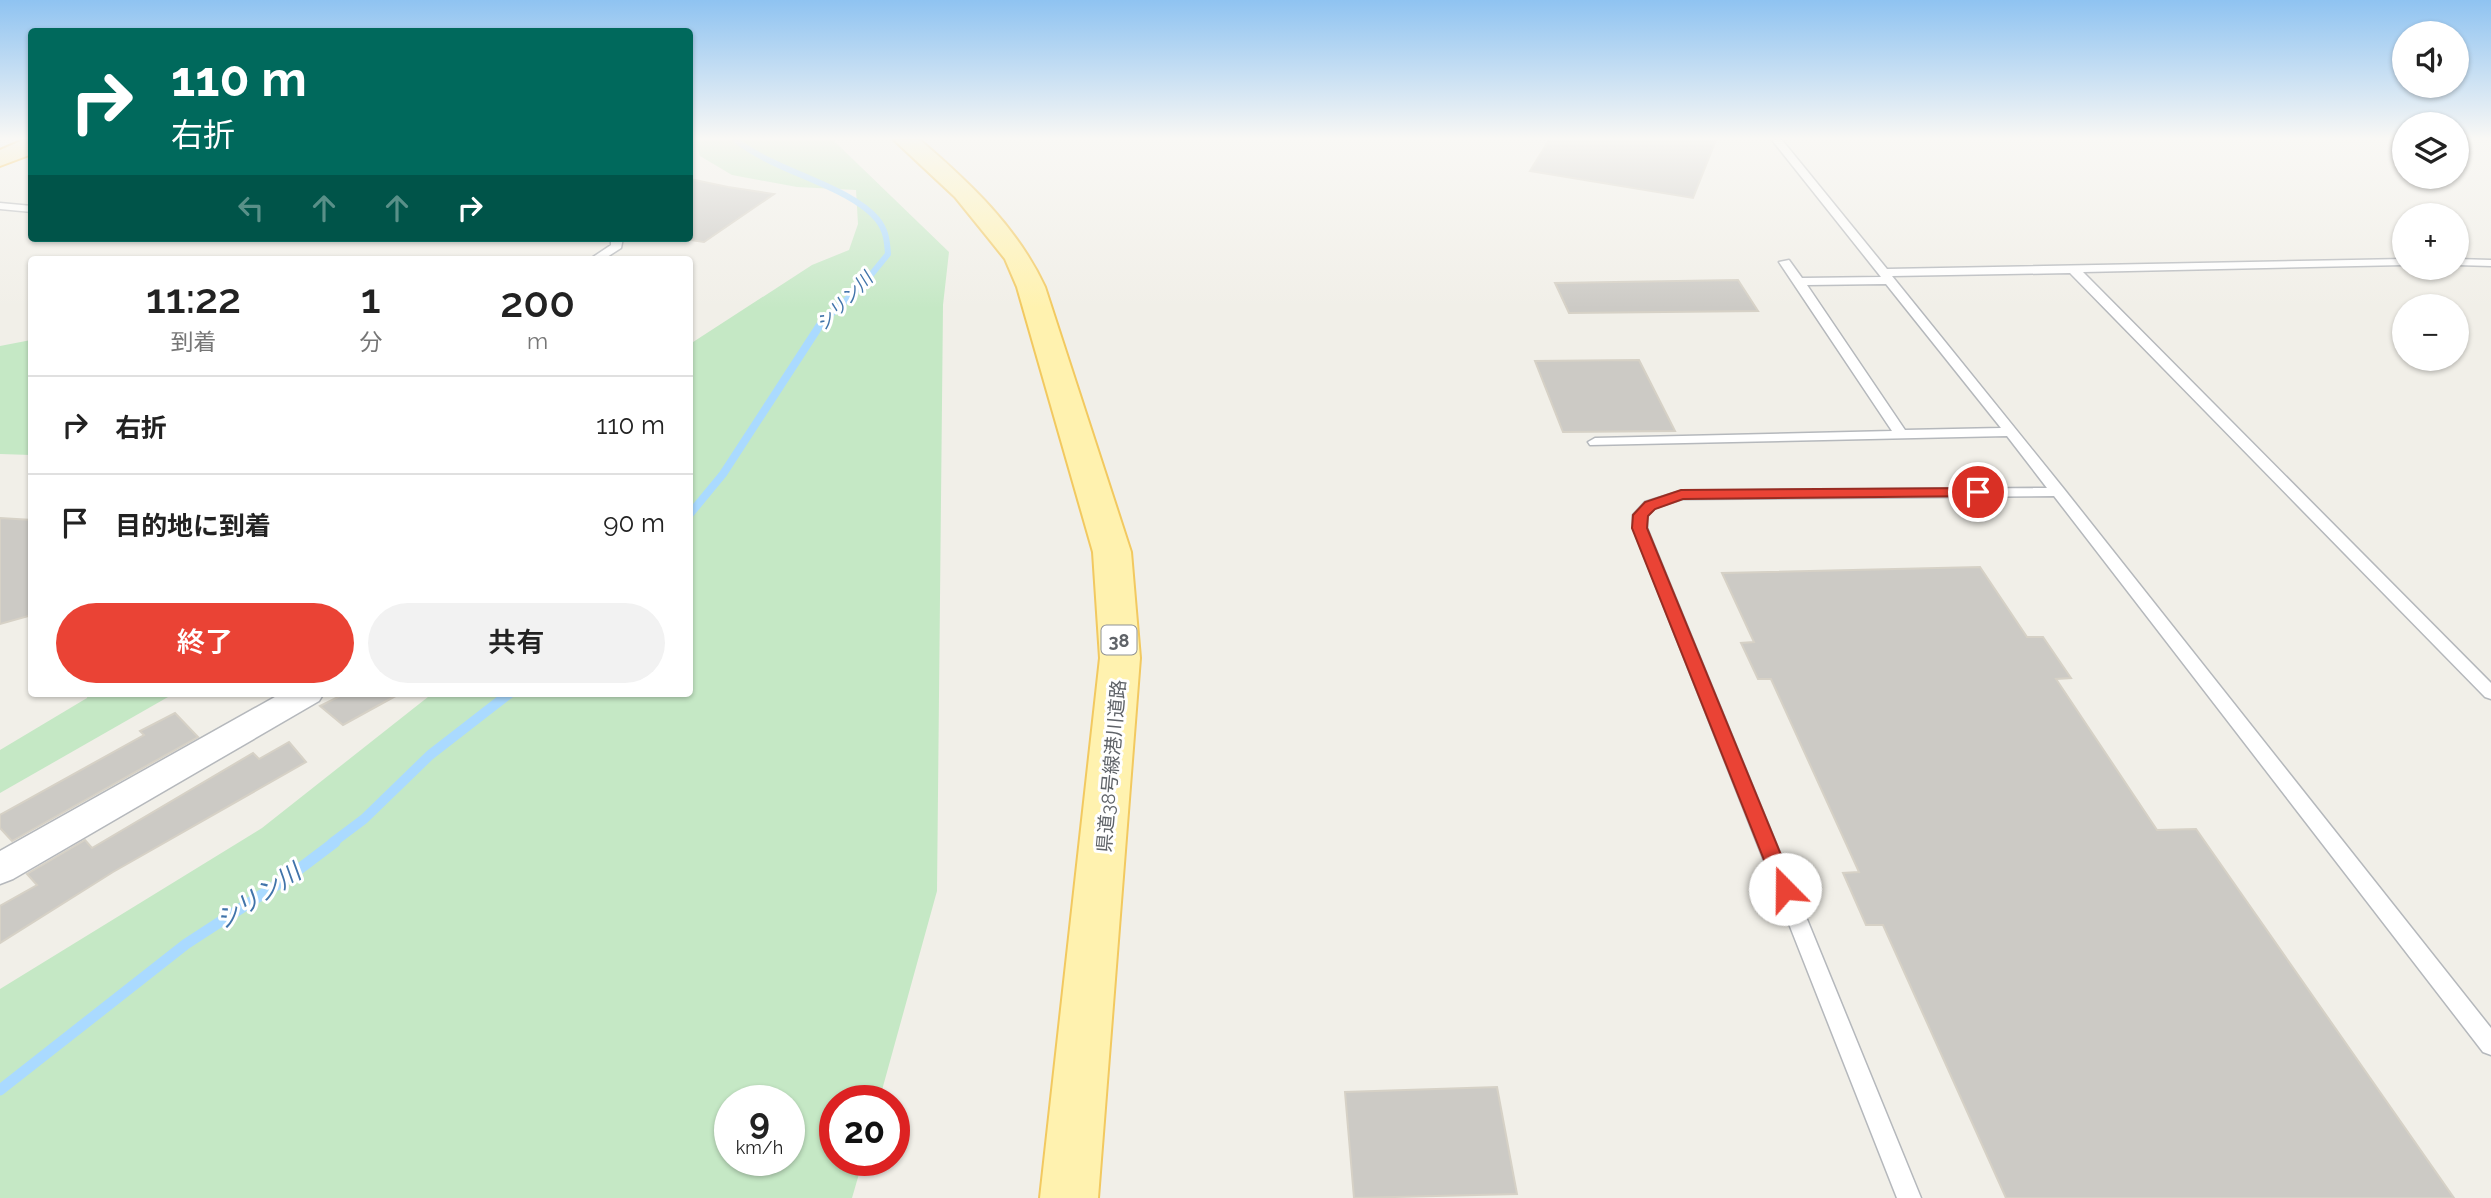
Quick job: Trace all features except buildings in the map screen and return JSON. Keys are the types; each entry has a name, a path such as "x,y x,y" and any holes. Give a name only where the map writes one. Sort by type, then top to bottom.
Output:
{"main road":[{"name":"県道38号線港川道路","path":"967,196 1018,258 1031,287 1112,552 1120,659 1069,1198"}],"street":[{"path":"0,869 302,697"}],"lane":[{"path":"1822,196 2059,492 2491,1045"},
{"path":"0,206 28,209"},
{"path":"601,256 617,246 617,242"},
{"path":"1785,262 1901,435"},
{"path":"1799,282 2073,269 2392,262"},
{"path":"2469,262 2491,262"},
{"path":"2073,269 2491,693"},
{"path":"1595,442 2011,432"},
{"path":"1909,1198 1640,528 1640,515 1650,505 1681,495 2059,492"}],"green space":[{"path":"856,196 891,196 949,252 943,305 937,891 883,1085 819,1085 819,1176 858,1176 852,1198 0,1198 0,989 262,828 428,697 693,697 693,342 812,265 849,250 858,224"},
{"path":"28,341 28,455 0,454 0,346"},
{"path":"168,697 0,793 0,750 87,698"}],"waterway":[{"name":"シリン川","path":"820,325 866,281 888,254 880,223 864,207 846,196"},
{"name":"シリン川","path":"693,510 723,474 820,325"},
{"name":"シリン川","path":"332,843 364,819 430,755 505,697"},
{"name":"シリン川","path":"0,1090 186,944 286,879 335,842"}],"route":[{"path":"1785,889 1640,528 1640,515 1650,505 1681,495 1978,492"}]}
